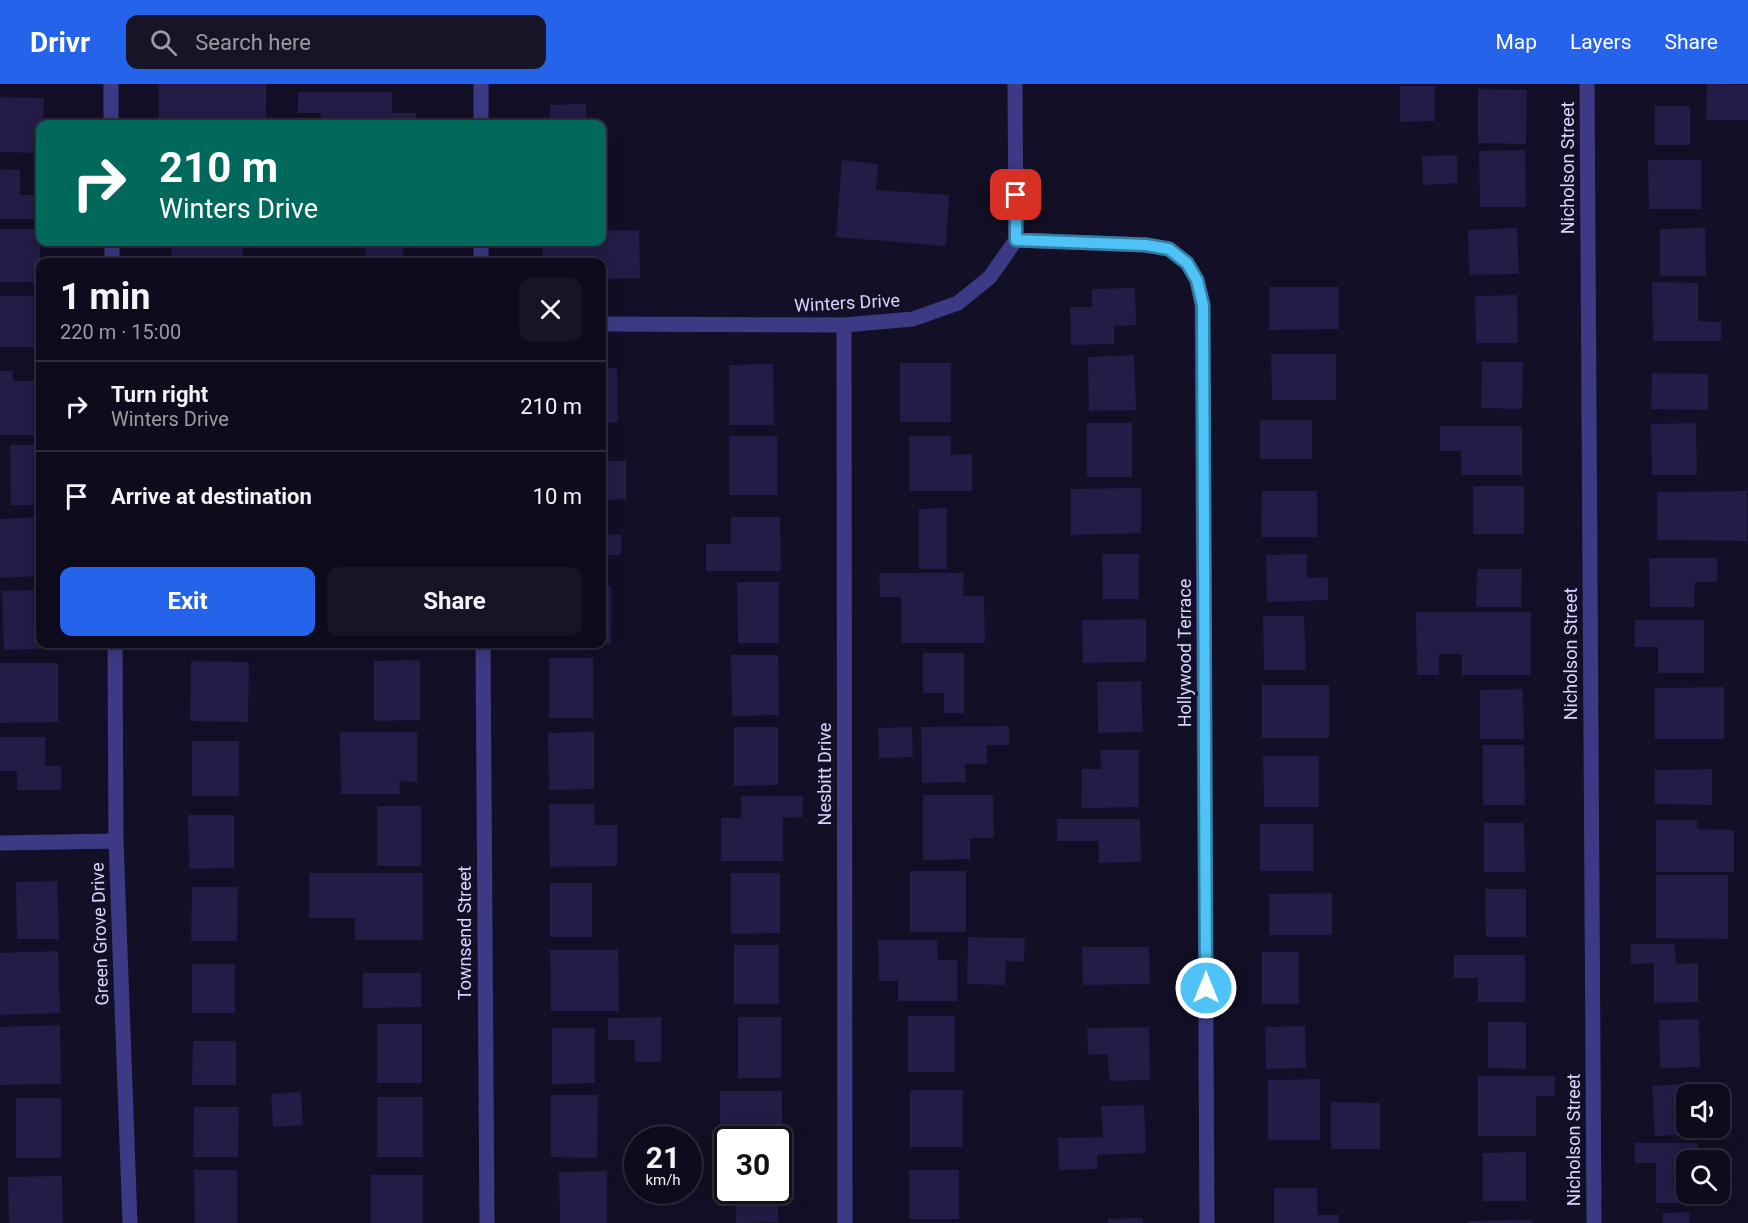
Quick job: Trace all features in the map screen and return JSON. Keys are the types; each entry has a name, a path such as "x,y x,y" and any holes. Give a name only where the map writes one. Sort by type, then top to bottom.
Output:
{"street":[{"path":"111,84 111,120"},
{"path":"481,84 481,120"},
{"path":"1015,84 1016,240"},
{"name":"Nicholson Street","path":"1587,84 1594,1223"},
{"name":"Winters Drive","path":"606,324 844,326 913,319 958,303 990,277 1016,240"},
{"name":"Hollywood Terrace","path":"1016,240 1146,245 1169,249 1187,263 1197,280 1203,305 1207,1223"},
{"name":"Nesbitt Drive","path":"844,326 845,1223"},
{"name":"Green Grove Drive","path":"115,648 116,842 130,1223"},
{"name":"Townsend Street","path":"483,648 487,1223"},
{"path":"0,843 116,842"}],"building":[{"path":"159,84 266,84 266,120 159,120"},
{"path":"1707,84 1748,85 1748,120 1706,120"},
{"path":"1400,86 1435,86 1435,121 1400,122"},
{"path":"1478,89 1527,90 1526,144 1478,143"},
{"path":"298,92 392,92 392,113 416,113 416,120 321,120 321,113 298,113"},
{"path":"0,97 44,98 43,120 36,120 36,153 0,152"},
{"path":"586,104 586,120 550,120 550,105"},
{"path":"1655,106 1690,106 1690,145 1655,145"},
{"path":"1525,150 1526,207 1480,207 1479,151"},
{"path":"1457,155 1458,183 1423,185 1422,156"},
{"path":"842,160 878,164 876,190 949,195 946,246 836,237"},
{"path":"1648,160 1701,160 1701,209 1649,209"},
{"path":"0,169 20,170 20,195 36,195 36,219 0,219"},
{"path":"1517,228 1519,274 1469,275 1468,230"},
{"path":"1705,228 1706,276 1660,276 1660,229"},
{"path":"0,229 36,229 36,246 40,246 40,258 36,258 36,282 0,282"},
{"path":"639,230 640,278 606,279 606,258 543,258 542,246 606,246 606,231"},
{"path":"171,246 243,246 243,258 172,258"},
{"path":"366,246 404,246 403,258 365,258"},
{"path":"1652,282 1698,283 1698,321 1721,322 1721,341 1653,341"},
{"path":"1269,287 1339,287 1339,329 1269,330"},
{"path":"1135,288 1136,325 1114,326 1114,344 1071,345 1070,307 1092,307 1092,289"},
{"path":"1517,295 1518,343 1476,343 1475,296"},
{"path":"0,296 36,296 36,347 0,347"},
{"path":"1271,354 1336,354 1336,400 1272,400"},
{"path":"1134,355 1136,410 1089,411 1088,357"},
{"path":"1482,362 1523,362 1522,409 1481,408"},
{"path":"900,363 951,363 951,422 900,422"},
{"path":"773,364 774,425 729,425 729,365"},
{"path":"606,368 617,368 618,422 606,423"},
{"path":"0,371 13,371 13,381 36,381 36,435 0,435"},
{"path":"1652,373 1708,374 1708,410 1651,409"},
{"path":"1260,420 1312,420 1312,459 1260,459"},
{"path":"1087,423 1132,423 1132,477 1087,477"},
{"path":"1696,423 1697,475 1652,475 1651,424"},
{"path":"1440,426 1522,426 1522,475 1461,475 1461,451 1440,451"},
{"path":"729,436 777,436 777,495 729,495"},
{"path":"909,436 951,436 951,455 972,454 972,491 909,491"},
{"path":"10,445 36,445 36,505 11,505"},
{"path":"606,461 626,461 626,499 606,500"},
{"path":"1473,486 1524,486 1524,534 1473,534"},
{"path":"1141,488 1141,533 1071,535 1071,489"},
{"path":"1262,491 1317,491 1317,537 1261,537"},
{"path":"1747,491 1747,541 1657,540 1657,492"},
{"path":"947,508 947,569 919,569 919,509"},
{"path":"36,517 36,576 0,578 0,519"},
{"path":"731,517 780,517 781,571 706,571 706,544 731,544"},
{"path":"606,534 621,535 621,555 606,555"},
{"path":"1102,554 1139,554 1139,599 1103,599"},
{"path":"1307,554 1307,578 1328,577 1328,600 1267,602 1266,555"},
{"path":"1649,558 1717,558 1717,582 1695,582 1694,607 1650,607"},
{"path":"1477,569 1522,569 1521,607 1476,607"},
{"path":"879,573 964,573 963,596 984,596 985,643 901,643 901,597 880,597"},
{"path":"737,582 779,582 779,643 738,643"},
{"path":"606,586 611,586 611,644 606,644"},
{"path":"36,590 36,648 57,648 4,650 2,591"},
{"path":"1416,612 1531,612 1531,675 1462,675 1462,654 1439,654 1439,675 1417,675"},
{"path":"1263,616 1304,616 1306,670 1264,670"},
{"path":"1146,619 1146,662 1083,663 1082,620"},
{"path":"1635,620 1704,620 1704,673 1658,673 1658,647 1635,647"},
{"path":"923,653 964,653 964,713 944,713 944,693 923,693"},
{"path":"731,655 778,655 779,715 732,716"},
{"path":"549,658 593,658 593,718 549,718"},
{"path":"420,660 420,720 374,721 374,661"},
{"path":"191,661 249,662 248,722 190,721"},
{"path":"0,663 58,663 58,722 0,723"},
{"path":"1141,681 1143,732 1098,733 1097,682"},
{"path":"1262,685 1329,685 1329,738 1262,738"},
{"path":"1724,687 1724,739 1655,739 1655,688"},
{"path":"1523,689 1524,739 1480,739 1480,690"},
{"path":"1009,726 1009,745 987,745 987,764 965,764 966,782 922,783 921,727"},
{"path":"734,727 778,727 778,785 734,786"},
{"path":"912,727 913,757 879,758 878,728"},
{"path":"340,732 417,732 417,782 399,781 400,794 341,794"},
{"path":"594,732 594,789 549,790 548,733"},
{"path":"0,737 45,737 45,766 61,766 61,790 17,790 17,771 0,771"},
{"path":"192,741 239,741 239,796 192,796"},
{"path":"1483,745 1524,745 1525,805 1483,805"},
{"path":"1100,750 1139,750 1139,807 1081,808 1082,769 1101,769"},
{"path":"1263,756 1319,756 1319,807 1264,807"},
{"path":"1712,769 1712,805 1655,804 1655,770"},
{"path":"923,795 993,795 994,838 970,838 970,859 923,860"},
{"path":"741,796 803,796 803,817 783,818 783,861 721,861 721,818 741,818"},
{"path":"549,804 594,804 595,825 617,825 617,866 550,867"},
{"path":"377,806 421,806 421,866 377,866"},
{"path":"188,815 234,815 234,868 189,869"},
{"path":"1057,819 1140,819 1141,862 1099,863 1099,841 1057,841"},
{"path":"1656,820 1697,820 1697,829 1734,830 1734,872 1656,872"},
{"path":"1484,823 1524,823 1525,872 1484,872"},
{"path":"1260,824 1313,824 1313,871 1260,871"},
{"path":"910,871 966,871 966,932 910,932"},
{"path":"309,873 423,873 423,940 355,940 355,918 309,918"},
{"path":"731,873 780,873 780,933 731,934"},
{"path":"1656,875 1728,875 1728,939 1656,938"},
{"path":"57,881 59,939 17,939 16,882"},
{"path":"550,883 592,883 592,937 550,937"},
{"path":"192,887 238,887 237,941 191,941"},
{"path":"1485,889 1526,889 1526,937 1486,937"},
{"path":"1332,893 1332,935 1269,935 1269,894"},
{"path":"968,937 1025,938 1024,962 1006,961 1005,985 967,984"},
{"path":"878,940 937,940 938,960 957,960 957,1001 898,1001 898,981 879,981"},
{"path":"1631,944 1675,944 1676,964 1698,963 1698,1002 1654,1003 1654,963 1631,964"},
{"path":"734,945 779,945 779,1004 734,1004"},
{"path":"1082,947 1149,947 1150,984 1083,985"},
{"path":"550,950 618,950 619,1011 551,1011"},
{"path":"58,951 60,1013 0,1015 0,953"},
{"path":"1262,952 1299,952 1299,1004 1262,1004"},
{"path":"1454,955 1525,955 1525,1002 1478,1002 1478,978 1454,978"},
{"path":"192,964 235,964 235,1013 192,1013"},
{"path":"363,973 421,973 421,1007 363,1008"},
{"path":"908,1016 955,1016 955,1072 908,1072"},
{"path":"661,1017 661,1062 635,1062 635,1040 608,1040 608,1018"},
{"path":"738,1017 781,1017 781,1078 738,1078"},
{"path":"1699,1019 1700,1067 1660,1068 1659,1020"},
{"path":"1488,1022 1526,1022 1526,1069 1488,1068"},
{"path":"377,1024 422,1024 422,1083 377,1083"},
{"path":"60,1025 61,1084 0,1085 0,1027"},
{"path":"1305,1026 1306,1068 1266,1069 1265,1027"},
{"path":"1149,1027 1150,1080 1109,1081 1108,1054 1088,1055 1087,1028"},
{"path":"552,1028 595,1028 595,1083 552,1084"},
{"path":"193,1041 236,1041 236,1085 192,1085"},
{"path":"1478,1076 1555,1076 1555,1096 1536,1096 1536,1136 1478,1136"},
{"path":"1320,1079 1320,1140 1268,1140 1268,1080"},
{"path":"1714,1082 1714,1084 1683,1084"},
{"path":"1676,1084 1676,1135 1655,1136 1652,1086"},
{"path":"910,1090 963,1090 963,1147 910,1147"},
{"path":"720,1091 782,1091 782,1126 720,1126"},
{"path":"301,1092 303,1125 273,1127 271,1094"},
{"path":"551,1095 598,1095 597,1158 551,1157"},
{"path":"377,1097 423,1097 423,1157 377,1157"},
{"path":"16,1098 61,1098 61,1158 16,1158"},
{"path":"1331,1102 1380,1103 1380,1149 1331,1149"},
{"path":"1144,1105 1146,1153 1097,1155 1097,1169 1059,1170 1058,1138 1103,1137 1101,1106"},
{"path":"194,1107 239,1107 238,1157 193,1157"},
{"path":"1635,1143 1698,1143 1698,1150 1676,1150 1676,1203 1656,1203 1656,1163 1635,1163"},
{"path":"1526,1152 1526,1201 1483,1201 1483,1153"},
{"path":"194,1170 237,1170 237,1223 195,1223"},
{"path":"909,1170 959,1170 959,1219 909,1219"},
{"path":"607,1171 607,1223 560,1223 559,1172"},
{"path":"371,1175 423,1175 423,1223 371,1223"},
{"path":"62,1176 63,1223 9,1223 8,1177"},
{"path":"1274,1188 1317,1188 1317,1215 1339,1215 1339,1223 1274,1223"},
{"path":"735,1204 778,1204 778,1222 736,1223"},
{"path":"1689,1212 1689,1223 1663,1223 1663,1213"},
{"path":"1143,1218 1143,1223 1108,1223 1108,1219"},
{"path":"1532,1220 1532,1223 1468,1223 1468,1221"}],"route":[{"path":"1016,195 1016,240 1146,245 1169,249 1187,263 1197,280 1203,305 1206,988"}]}
